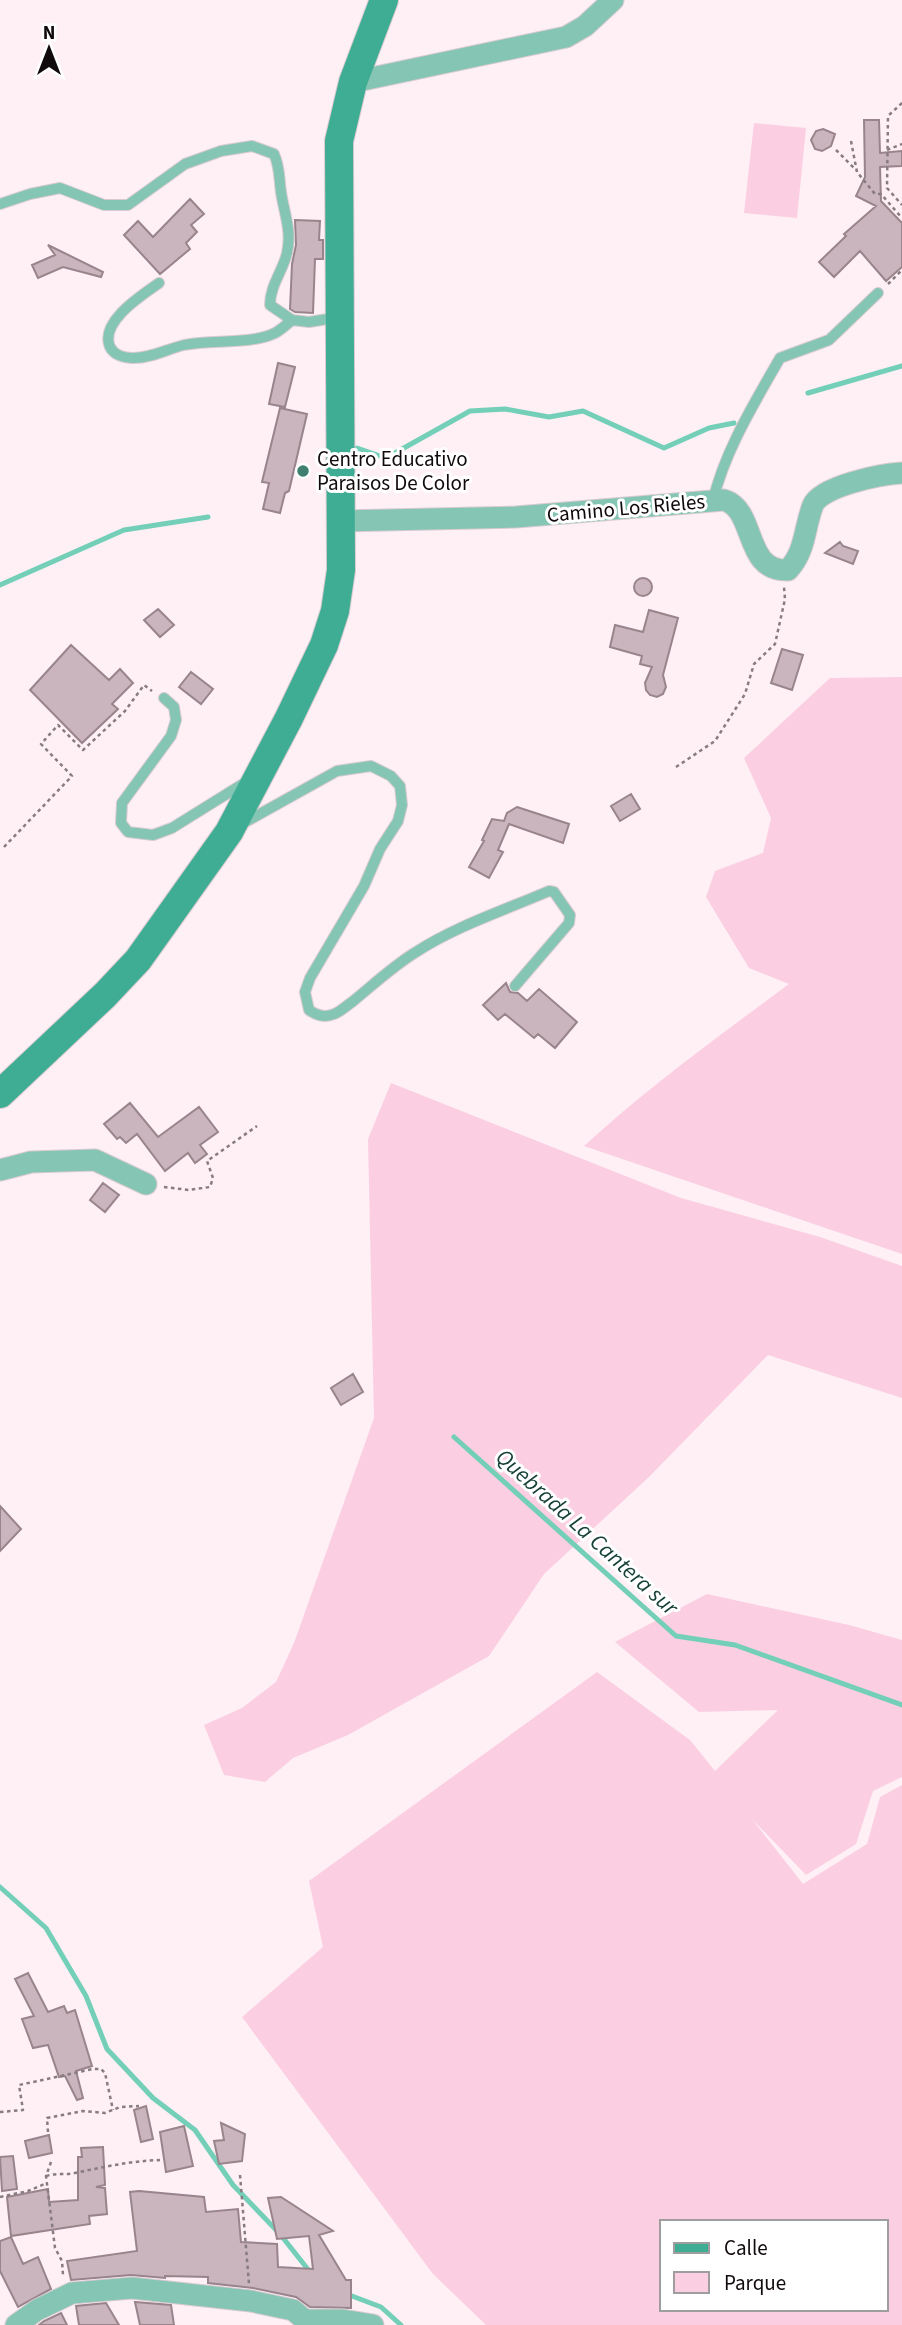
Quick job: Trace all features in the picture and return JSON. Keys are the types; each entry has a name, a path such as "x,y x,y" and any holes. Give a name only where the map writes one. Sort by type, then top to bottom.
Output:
{"main road":[{"path":"0,1094 105,995 138,960 171,915 229,832 324,645 335,611 341,570 339,141 353,82 384,0"}],"street":[{"path":"353,82 566,37 585,26 612,0"},
{"path":"784,570 796,561 814,503 821,494 832,488 902,473"},
{"name":"Camino Los Rieles","path":"341,521 516,517 724,500 733,503 764,563 776,570 784,570"},
{"path":"0,1170 32,1162 95,1160 121,1173 148,1175"},
{"path":"16,2325 37,2310 72,2293 132,2288 251,2301 293,2310 305,2323 343,2320 373,2325"}],"lane":[{"path":"0,204 60,188 104,205 128,205 185,164 221,151 252,146 274,155 278,163 281,195 289,224 287,254 275,279 270,305 292,320 309,323 340,317"},
{"path":"159,283 139,297 112,323 107,338 111,349 117,355 130,358 154,356 184,345 247,339 274,333 292,320"},
{"path":"713,501 718,477 780,358 830,340 878,293"},
{"path":"164,698 174,707 176,720 171,736 122,803 121,823 128,832 153,835 172,828 261,773"},
{"path":"229,832 337,771 371,766 383,771 400,786 402,805 398,821 380,849 364,886 310,978 305,992 309,1010 326,1017 335,1014 418,950 465,927 553,891 570,915 569,923 515,986"}],"path":[{"path":"902,103 888,116 887,150 887,188 902,205"},
{"path":"851,141 857,172"},
{"path":"887,150 902,144"},
{"path":"836,150 875,194 881,194 902,218"},
{"path":"878,293 902,270"},
{"path":"676,767 715,741 745,694 754,664 775,644 785,599 784,570"},
{"path":"4,847 72,776 41,744 58,725 83,750 125,711 144,685 164,698"},
{"path":"148,1175 189,1190 210,1187 213,1178 207,1161 257,1126"},
{"path":"0,2112 23,2110 19,2085 93,2069 101,2069 105,2073 113,2110"},
{"path":"48,2132 47,2118 83,2111 105,2113 120,2107 139,2106"},
{"path":"46,2176 160,2160"},
{"path":"51,2162 46,2176 55,2248 62,2261 65,2297"},
{"path":"240,2175 251,2301"},
{"path":"0,2197 47,2183"}],"green space":[{"path":"754,123 806,128 797,218 744,213"},
{"path":"902,677 902,1254 584,1146 659,1083 789,984 749,968 706,897 715,871 763,853 771,818 744,758 830,678"},
{"path":"391,1083 681,1198 820,1237 902,1266 902,1398 768,1355 649,1477 544,1574 489,1656 348,1735 293,1758 265,1782 224,1775 204,1725 242,1708 276,1682 294,1643 374,1418 368,1139"},
{"path":"707,1594 849,1625 902,1640 902,1777 873,1791 856,1844 806,1875 752,1819 803,1884 867,1844 880,1797 902,1785 902,2325 486,2325 433,2274 242,2017 323,1947 309,1881 597,1672 690,1740 715,1771 778,1710 699,1712 615,1642"}],"building":[{"path":"864,120 879,120 880,153 902,151 902,166 880,167 881,201 902,223 902,267 886,281 860,251 834,277 819,262 846,236 844,234 876,206 856,196 865,177"},
{"path":"823,129 835,134 831,146 822,151 815,149 811,140 816,131"},
{"path":"190,199 204,214 191,225 197,232 186,243 190,249 160,274 124,235 138,221 153,237"},
{"path":"295,220 320,221 319,240 323,240 323,259 315,259 313,313 290,309 292,264 296,245"},
{"path":"48,245 103,272 101,277 63,267 38,278 32,265 55,255"},
{"path":"278,363 295,367 285,407 269,404"},
{"path":"280,408 307,414 289,491 285,493 280,513 263,509 269,483 262,482"},
{"path":"840,542 843,546 858,551 853,564 825,553"},
{"path":"643,578 649,581 652,587 649,593 643,596 637,593 634,587 637,581"},
{"path":"158,609 174,625 160,637 144,620"},
{"path":"649,610 678,618 663,675 666,687 663,694 657,697 646,690 645,683 652,667 640,664 642,656 610,647 615,625 643,632"},
{"path":"71,645 109,680 120,669 133,683 112,704 118,709 82,743 30,690"},
{"path":"782,649 803,655 792,690 771,683"},
{"path":"191,672 213,689 201,704 179,687"},
{"path":"631,794 640,809 620,821 611,806"},
{"path":"517,807 569,824 563,843 509,824 498,850 503,852 489,878 469,867 484,841 482,840 492,819 504,821 507,813"},
{"path":"506,983 510,992 518,993 527,1001 539,989 577,1022 555,1048 538,1034 534,1038 505,1014 498,1020 483,1005"},
{"path":"130,1103 158,1137 199,1107 218,1132 200,1145 207,1154 195,1163 188,1153 165,1171 137,1134 126,1143 120,1137 117,1139 104,1124"},
{"path":"103,1183 119,1195 105,1212 90,1200"},
{"path":"353,1374 363,1392 341,1405 331,1388"},
{"path":"0,1506 21,1529 0,1551"},
{"path":"28,1973 48,2012 64,2006 67,2013 75,2010 92,2066 76,2071 83,2098 77,2100 65,2076 59,2077 48,2045 33,2048 22,2019 34,2016 15,1979"},
{"path":"146,2106 153,2139 141,2142 134,2110"},
{"path":"221,2123 245,2134 242,2161 219,2164 214,2141 224,2140"},
{"path":"184,2126 193,2166 166,2172 160,2132"},
{"path":"49,2135 52,2153 29,2158 25,2141"},
{"path":"103,2147 105,2185 96,2187 105,2188 107,2214 89,2216 90,2224 11,2236 7,2197 48,2189 49,2202 78,2200 78,2157 82,2157 81,2148"},
{"path":"13,2156 17,2189 2,2191 0,2157"},
{"path":"130,2192 204,2197 206,2212 238,2209 241,2242 277,2244 278,2267 313,2269 309,2236 277,2239 268,2198 281,2197 333,2231 319,2235 346,2280 351,2280 351,2308 310,2307 296,2297 253,2288 208,2283 208,2277 165,2278 131,2275 71,2280 67,2261 137,2251"},
{"path":"11,2237 23,2264 38,2257 51,2289 18,2307 0,2271 0,2241"},
{"path":"135,2302 171,2305 174,2325 140,2325"},
{"path":"106,2303 119,2325 79,2325 76,2306"},
{"path":"61,2313 67,2325 39,2325 44,2321"}],"waterway":[{"path":"808,393 902,366"},
{"path":"357,448 386,458 470,411 505,409 549,417 583,411 664,448 709,428 734,423"},
{"path":"0,585 124,530 208,517"},
{"name":"Quebrada La Cantera sur","path":"454,1437 676,1636 735,1645 902,1705"},
{"path":"0,1887 46,1928 86,1996 107,2049 153,2098 195,2130 233,2185 280,2234 310,2272"},
{"path":"344,2293 381,2307 401,2325"}],"place":[{"name":"Centro Educativo Paraisos De Color","path":"303,471"}]}
